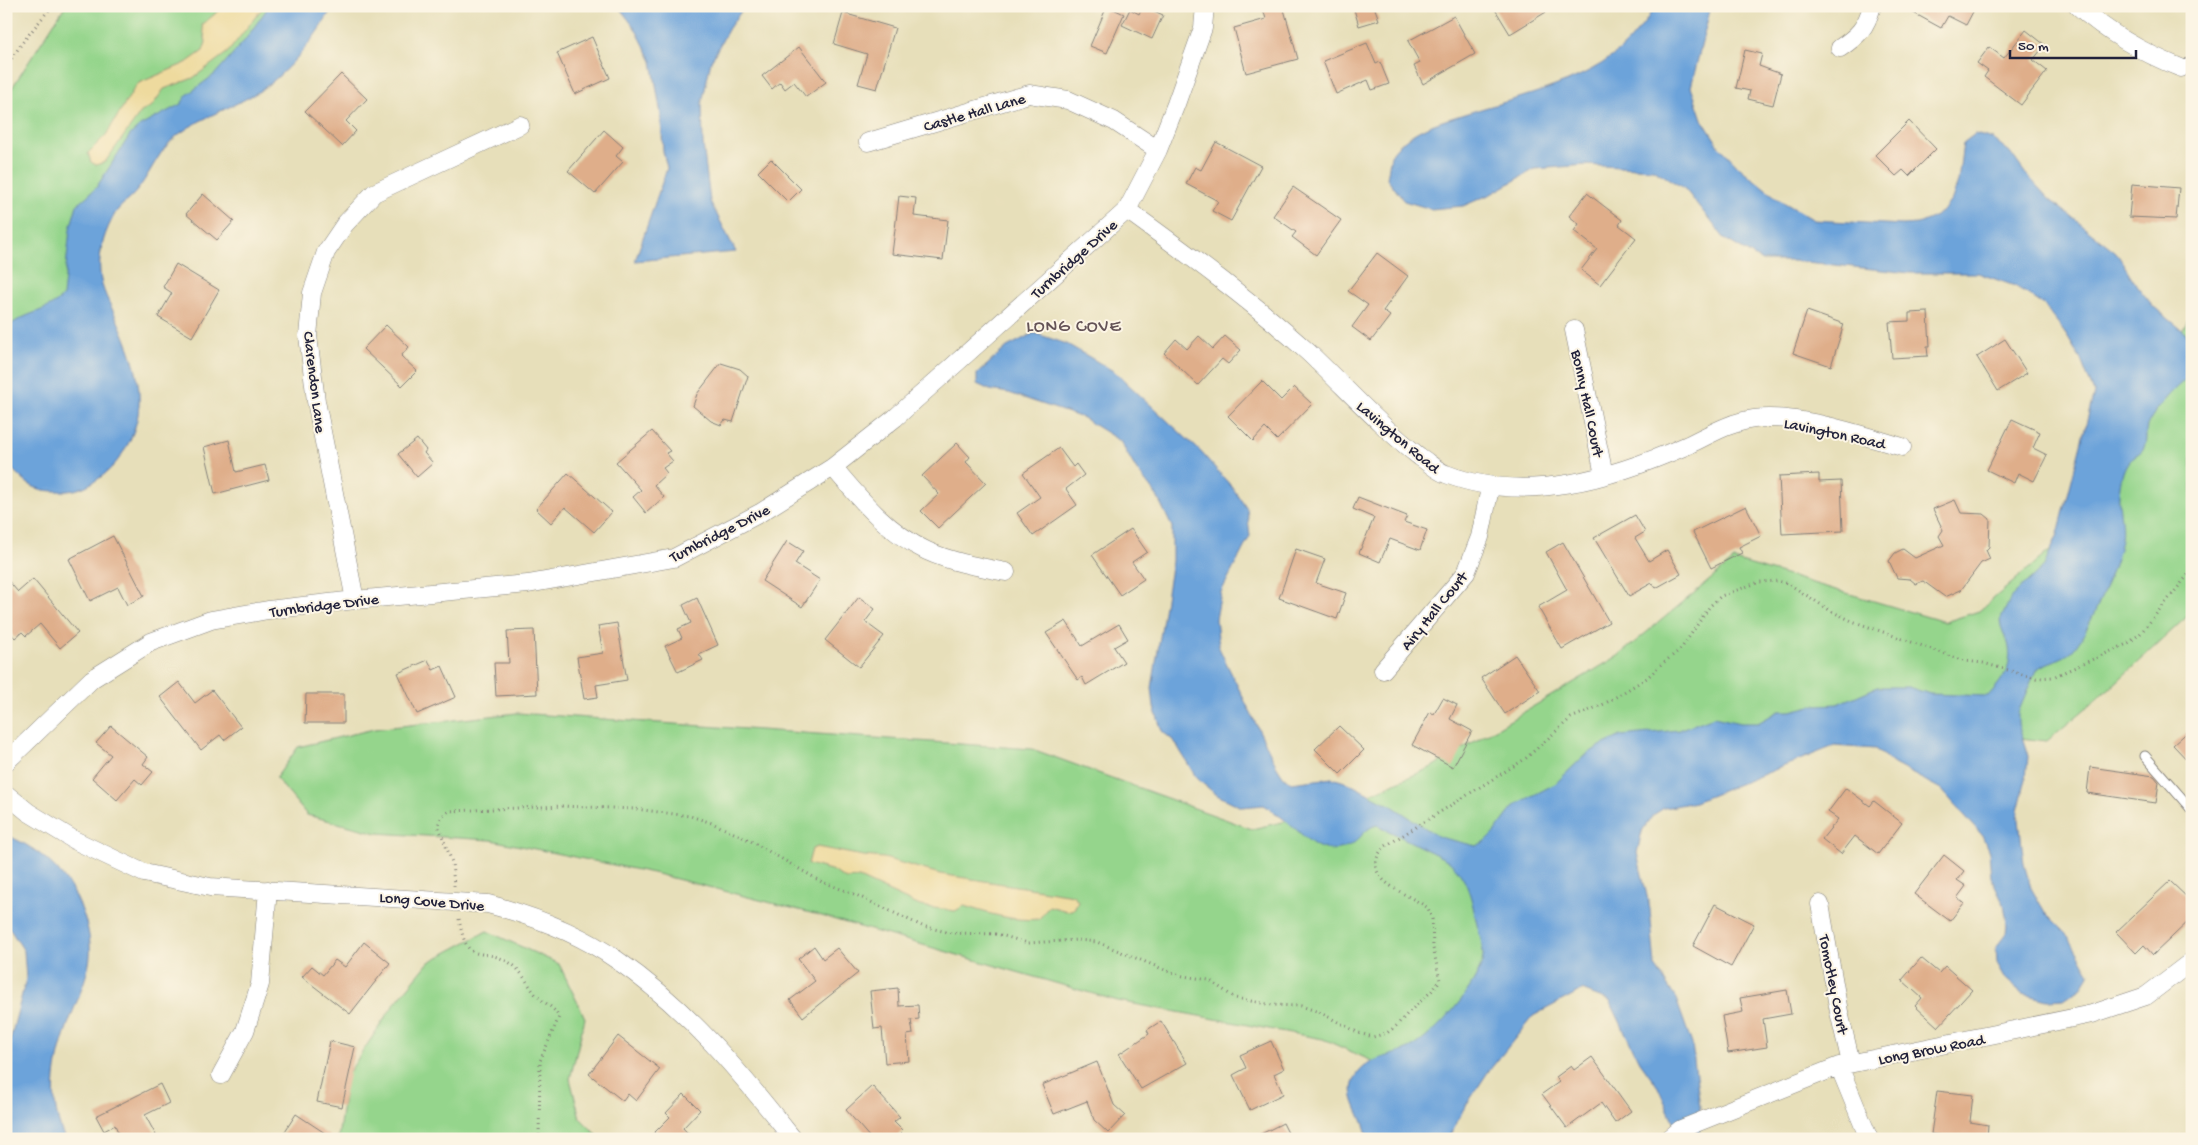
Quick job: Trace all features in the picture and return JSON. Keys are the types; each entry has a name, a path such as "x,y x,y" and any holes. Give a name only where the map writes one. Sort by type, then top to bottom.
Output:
{"street":[{"name":"Turnbridge Drive","path":"6,762 92,679 151,642 212,620 355,600 528,584 674,558 760,513 833,466 895,418 1127,210 1158,150 1203,28 1205,6"},
{"path":"1840,48 1857,36 1869,18 1872,6"},
{"path":"2078,6 2122,40 2153,57 2187,65"},
{"name":"Castle Hall Lane","path":"868,142 1029,94 1068,100 1114,121 1158,150"},
{"name":"Clarendon Lane","path":"355,600 316,401 308,336 312,293 326,252 345,224 374,194 520,124"},
{"name":"Lavington Road","path":"1127,210 1223,280 1309,354 1350,396 1407,447 1444,474 1490,488 1562,486 1646,462 1728,426 1754,418 1790,419 1902,447"},
{"name":"Bonny Hall Court","path":"1574,330 1604,475"},
{"path":"833,466 866,506 900,534 920,547 972,565 1006,572"},
{"name":"Airy Hall Court","path":"1383,670 1466,573 1480,537 1490,488"},
{"name":"Long Cove Drive","path":"6,794 28,812 74,840 144,873 210,887 455,900 488,904 524,914 576,936 617,959 659,992 721,1050 793,1139"},
{"path":"221,1075 245,1031 260,984 268,890"},
{"name":"Tomotley Court","path":"1820,904 1839,1012 1845,1065 1869,1139"},
{"name":"Long Brow Road","path":"1668,1139 1681,1129 1845,1065 2006,1034 2092,1014 2146,996 2192,961"}],"lane":[{"path":"2145,756 2192,810"}],"path":[{"path":"6,67 22,43 52,6"},
{"path":"539,1139 540,1061 559,1016 554,1008 536,995 512,964 472,953 465,944 455,900 452,862 438,825 442,816 449,811 562,806 635,809 690,816 712,822 749,840 822,882 854,894 922,926 951,933 997,934 1028,943 1078,940 1096,942 1177,975 1209,980 1235,998 1265,1004 1300,1006 1319,1012 1359,1033 1373,1037 1387,1033 1396,1026 1434,989 1440,980 1433,948 1432,919 1428,908 1387,884 1380,876 1376,866 1377,855 1384,847 1525,759 1572,718 1604,704 1647,678 1681,648 1710,606 1721,596 1759,582 1778,581 1789,584 1831,611 1852,621 1965,661 1983,663 2002,670 2036,678 2052,677 2127,644 2140,634 2159,613 2192,570"}],"green space":[{"path":"65,6 308,6 113,189 89,314 6,359 6,97"},
{"path":"2192,312 2192,612 2110,688 2047,741 1974,733 1808,726 1690,770 1412,1079 1323,1039 1118,1001 815,914 653,873 491,840 377,833 307,815 276,778 298,747 374,729 517,713 1032,749 1252,829 1330,811 1430,768 1618,656 1734,560 1945,622 1979,611 2081,524"},
{"path":"487,931 559,964 585,1018 570,1079 580,1118 601,1139 338,1139 347,1075 395,1003 429,962"}],"sand":[{"path":"224,6 264,6 228,52 193,78 164,89 152,106 141,112 105,162 96,165 91,162 88,153 106,135 135,87 139,83 186,63 203,51 206,42 202,25"},
{"path":"817,847 884,858 940,874 1073,895 1078,901 1074,909 1067,911 1049,906 1039,919 1030,920 1001,916 964,906 955,911 920,906 859,878 846,879 831,870 808,864 812,849"}],"water":[{"path":"269,6 333,6 318,31 299,56 277,78 253,95 189,127 179,134 161,153 133,196 116,212 103,241 100,273 102,285 125,337 136,373 139,407 136,425 129,442 118,460 102,476 89,485 67,491 39,489 27,483 6,463 7,328 20,319 57,302 63,296 70,229 77,205 96,188 130,135 140,126 181,104 187,95 215,74 245,40"},
{"path":"618,6 745,6 729,28 711,61 702,103 703,144 710,201 736,252 635,261 667,168 663,151 661,115 652,61 635,28"},
{"path":"1653,6 1711,6 1691,87 1702,119 1719,146 1740,168 1778,199 1814,220 1902,225 1918,224 1944,210 1952,199 1958,182 1963,143 1975,134 1993,139 2010,152 2025,173 2049,199 2116,252 2137,286 2154,307 2186,333 2192,352 2192,375 2160,405 2147,426 2144,448 2129,461 2124,469 2119,492 2122,526 2121,539 2119,550 2102,597 2073,650 2069,654 2036,670 2018,713 2018,724 2028,756 2026,779 2018,811 2024,864 2031,888 2046,914 2068,936 2090,974 2082,987 2064,999 2047,1000 2023,994 2006,979 1997,963 1996,947 2006,934 2007,922 2004,904 1991,877 1989,852 1982,835 1941,789 1894,764 1875,749 1834,746 1695,802 1664,808 1653,815 1642,831 1637,853 1650,909 1655,966 1676,999 1692,1044 1700,1107 1699,1139 1681,1139 1658,1087 1638,1059 1610,1001 1582,990 1533,1016 1488,1072 1463,1110 1449,1139 1367,1139 1352,1088 1358,1073 1371,1062 1411,1048 1432,1032 1455,1008 1474,981 1480,968 1483,957 1482,943 1470,895 1464,880 1447,860 1377,825 1369,829 1350,845 1340,849 1324,849 1311,842 1264,805 1242,807 1217,795 1197,779 1175,742 1162,731 1154,707 1152,688 1172,561 1172,527 1157,496 1136,469 1120,441 1083,418 1009,393 990,390 977,384 977,374 1007,347 1034,333 1067,344 1115,372 1200,451 1232,487 1247,509 1250,536 1221,592 1216,619 1219,648 1276,765 1283,776 1291,783 1332,778 1348,783 1392,806 1439,837 1476,846 1486,841 1515,805 1555,784 1582,758 1598,747 1621,736 1679,730 1714,717 1740,723 1758,723 1779,711 1791,711 1815,705 1838,704 1877,687 1908,687 1930,694 1988,696 2002,679 2008,666 2008,643 2000,621 2011,597 2044,566 2058,534 2094,393 2081,360 2064,331 2044,305 2015,286 1978,273 1910,273 1797,261 1762,261 1725,239 1685,189 1653,169 1586,165 1535,169 1491,194 1463,206 1431,209 1404,201 1387,178 1393,152 1406,139 1422,129 1440,122 1530,95 1579,76 1601,64 1621,49 1644,23"},
{"path":"6,835 36,851 61,874 77,899 88,931 89,965 60,1051 54,1086 58,1121 65,1139 6,1139 6,1056 26,979 24,951 6,923"}],"building":[{"path":"1107,6 1124,14 1107,53 1090,46"},
{"path":"1143,6 1163,15 1152,39 1122,25 1130,9 1139,14"},
{"path":"1262,6 1283,6 1298,59 1246,73 1234,28 1266,19"},
{"path":"1353,6 1374,6 1379,20 1359,26"},
{"path":"1493,6 1556,6 1510,34"},
{"path":"1901,6 1976,6 1966,25 1948,16 1941,28"},
{"path":"843,13 895,28 877,89 858,84 867,54 834,44"},
{"path":"1454,16 1475,54 1423,84 1414,66 1420,63 1408,41"},
{"path":"2026,30 2045,45 2033,60 2047,71 2021,105 1984,77 1988,71 1977,63 1989,47 2004,58"},
{"path":"592,37 610,78 575,94 557,53"},
{"path":"1367,43 1376,64 1380,62 1389,84 1372,90 1368,80 1336,94 1323,61"},
{"path":"799,47 826,82 806,97 794,82 785,89 780,82 772,89 762,76"},
{"path":"1745,50 1762,54 1759,66 1781,74 1773,105 1748,99 1750,91 1736,88"},
{"path":"341,74 367,99 346,121 356,131 342,146 305,111"},
{"path":"1909,121 1936,149 1909,176 1903,170 1896,176 1875,155"},
{"path":"604,130 623,147 616,156 623,162 595,194 568,171"},
{"path":"1216,142 1261,166 1231,221 1212,211 1218,201 1186,184 1195,167 1201,170"},
{"path":"771,159 801,189 788,202 758,172"},
{"path":"2132,184 2179,188 2176,219 2129,217"},
{"path":"1293,187 1341,220 1316,255 1292,237 1296,232 1273,216"},
{"path":"1587,193 1622,220 1619,225 1636,238 1600,285 1581,270 1597,249 1574,231 1579,224 1569,216"},
{"path":"203,194 234,221 217,240 186,214"},
{"path":"899,196 916,198 914,216 948,220 943,260 892,254"},
{"path":"1377,253 1408,276 1383,311 1390,316 1371,341 1352,327 1368,305 1348,291"},
{"path":"176,264 219,290 192,337 158,317 172,293 163,287"},
{"path":"1807,311 1844,324 1831,366 1793,353"},
{"path":"1928,312 1930,347 1927,347 1928,356 1892,358 1889,322 1909,321 1909,313"},
{"path":"386,325 409,347 401,356 417,371 402,386 363,349"},
{"path":"1199,336 1213,349 1225,336 1241,350 1228,364 1222,359 1198,385 1164,353 1176,339 1187,349"},
{"path":"2005,339 2027,373 1998,391 1977,357"},
{"path":"721,363 740,369 748,376 733,422 725,420 721,425 711,421 693,406 697,394"},
{"path":"1262,381 1281,400 1294,387 1312,404 1277,440 1265,428 1253,441 1228,416"},
{"path":"2012,419 2040,432 2033,448 2047,455 2034,481 2018,473 2014,483 1987,470"},
{"path":"652,431 670,451 666,453 673,461 663,468 667,473 654,485 664,497 646,513 633,497 641,490 616,462"},
{"path":"417,439 426,450 424,453 433,463 417,477 398,454"},
{"path":"229,440 236,472 265,465 269,480 215,494 204,447"},
{"path":"957,443 970,457 966,462 986,483 938,528 921,511 939,494 922,476"},
{"path":"1059,448 1073,467 1076,464 1084,475 1066,489 1077,505 1033,536 1017,513 1040,497 1023,473"},
{"path":"568,473 612,512 594,532 565,507 551,523 536,509"},
{"path":"1819,474 1819,482 1841,481 1843,531 1782,534 1779,476"},
{"path":"1358,497 1407,516 1404,522 1427,530 1420,550 1390,539 1380,562 1359,553 1374,518 1353,509"},
{"path":"1955,500 1961,513 1984,514 1990,519 1989,547 1986,550 1990,559 1981,563 1961,590 1945,597 1923,581 1916,584 1910,579 1897,578 1889,561 1895,553 1903,549 1915,558 1944,545 1939,536 1943,530 1933,509"},
{"path":"1746,506 1761,536 1739,547 1742,553 1711,568 1693,532"},
{"path":"1635,515 1645,532 1635,538 1649,561 1667,550 1681,574 1656,588 1652,583 1629,596 1594,538"},
{"path":"1131,529 1147,552 1132,562 1144,579 1120,595 1092,555"},
{"path":"113,536 144,596 127,605 118,587 90,601 69,559"},
{"path":"787,541 803,551 795,564 820,580 802,607 762,581"},
{"path":"1563,542 1609,622 1562,649 1538,607 1567,590 1546,552"},
{"path":"1296,549 1325,559 1316,583 1346,593 1337,619 1279,598"},
{"path":"6,578 18,592 33,579 78,633 60,648 40,624 26,636 22,632 15,638 6,628"},
{"path":"859,597 875,609 865,622 884,636 859,667 825,640"},
{"path":"697,598 718,645 699,654 703,660 678,672 665,646 682,638 678,629 691,623 683,605"},
{"path":"1066,621 1082,646 1119,624 1128,639 1114,647 1124,662 1086,685 1082,677 1078,680 1046,633"},
{"path":"617,623 627,680 596,685 598,697 584,699 577,657 603,653 598,626"},
{"path":"534,630 537,694 496,696 494,663 509,663 507,631"},
{"path":"1515,655 1540,691 1505,714 1481,678"},
{"path":"428,660 433,670 442,666 456,697 417,714 398,673"},
{"path":"179,682 195,703 212,690 241,727 224,740 220,735 201,750 160,697"},
{"path":"306,694 344,694 344,723 305,723"},
{"path":"1443,698 1457,705 1450,719 1472,731 1453,767 1412,745 1430,712 1434,714"},
{"path":"111,726 148,757 143,764 153,772 142,785 135,779 117,800 92,778 111,755 96,743"},
{"path":"1339,726 1364,750 1340,774 1315,749"},
{"path":"2192,728 2192,765 2173,745"},
{"path":"2090,767 2154,776 2159,782 2156,803 2087,793"},
{"path":"1846,788 1870,806 1874,801 1902,823 1878,854 1855,836 1841,854 1822,839 1838,819 1828,812"},
{"path":"1944,855 1964,871 1957,880 1966,886 1957,898 1964,903 1950,921 1914,894"},
{"path":"2170,881 2192,902 2192,918 2153,955 2144,945 2136,953 2116,932"},
{"path":"1715,904 1754,924 1731,967 1693,946"},
{"path":"364,942 390,963 350,1014 302,977 312,966 323,975 335,960 345,967"},
{"path":"814,946 823,959 837,948 858,973 803,1017 790,1000 815,981 798,959"},
{"path":"1921,958 1939,973 1945,966 1972,990 1938,1027 1915,1006 1922,998 1902,980"},
{"path":"898,988 899,1006 918,1005 919,1019 911,1020 913,1034 907,1035 909,1061 885,1063 882,1028 874,1029 870,991"},
{"path":"1787,990 1791,1014 1763,1019 1767,1047 1728,1053 1722,1016 1743,1012 1740,998"},
{"path":"1161,1021 1187,1063 1141,1089 1119,1054 1149,1034 1147,1030"},
{"path":"618,1036 660,1069 636,1101 628,1094 623,1101 589,1074"},
{"path":"330,1041 355,1047 342,1107 317,1102"},
{"path":"1271,1041 1284,1069 1274,1074 1283,1094 1250,1110 1233,1075 1246,1068 1240,1055"},
{"path":"1592,1057 1631,1111 1615,1123 1601,1103 1567,1128 1542,1094 1559,1082 1556,1077 1571,1066 1574,1070"},
{"path":"1097,1062 1114,1105 1125,1115 1108,1133 1094,1120 1087,1101 1054,1114 1042,1085"},
{"path":"160,1084 169,1103 145,1115 158,1139 121,1139 115,1125 104,1131 96,1116"},
{"path":"872,1086 900,1117 894,1122 903,1131 895,1139 871,1139 846,1110"},
{"path":"1937,1091 1973,1095 1970,1122 1988,1125 1987,1139 1944,1139 1945,1136 1931,1134"},
{"path":"684,1094 700,1110 683,1128 693,1139 648,1139 670,1117 666,1113"},
{"path":"296,1114 334,1139 280,1139"},
{"path":"1283,1123 1291,1139 1251,1139"}],"district":[{"name":"LONG COVE","path":"1074,325"}]}
